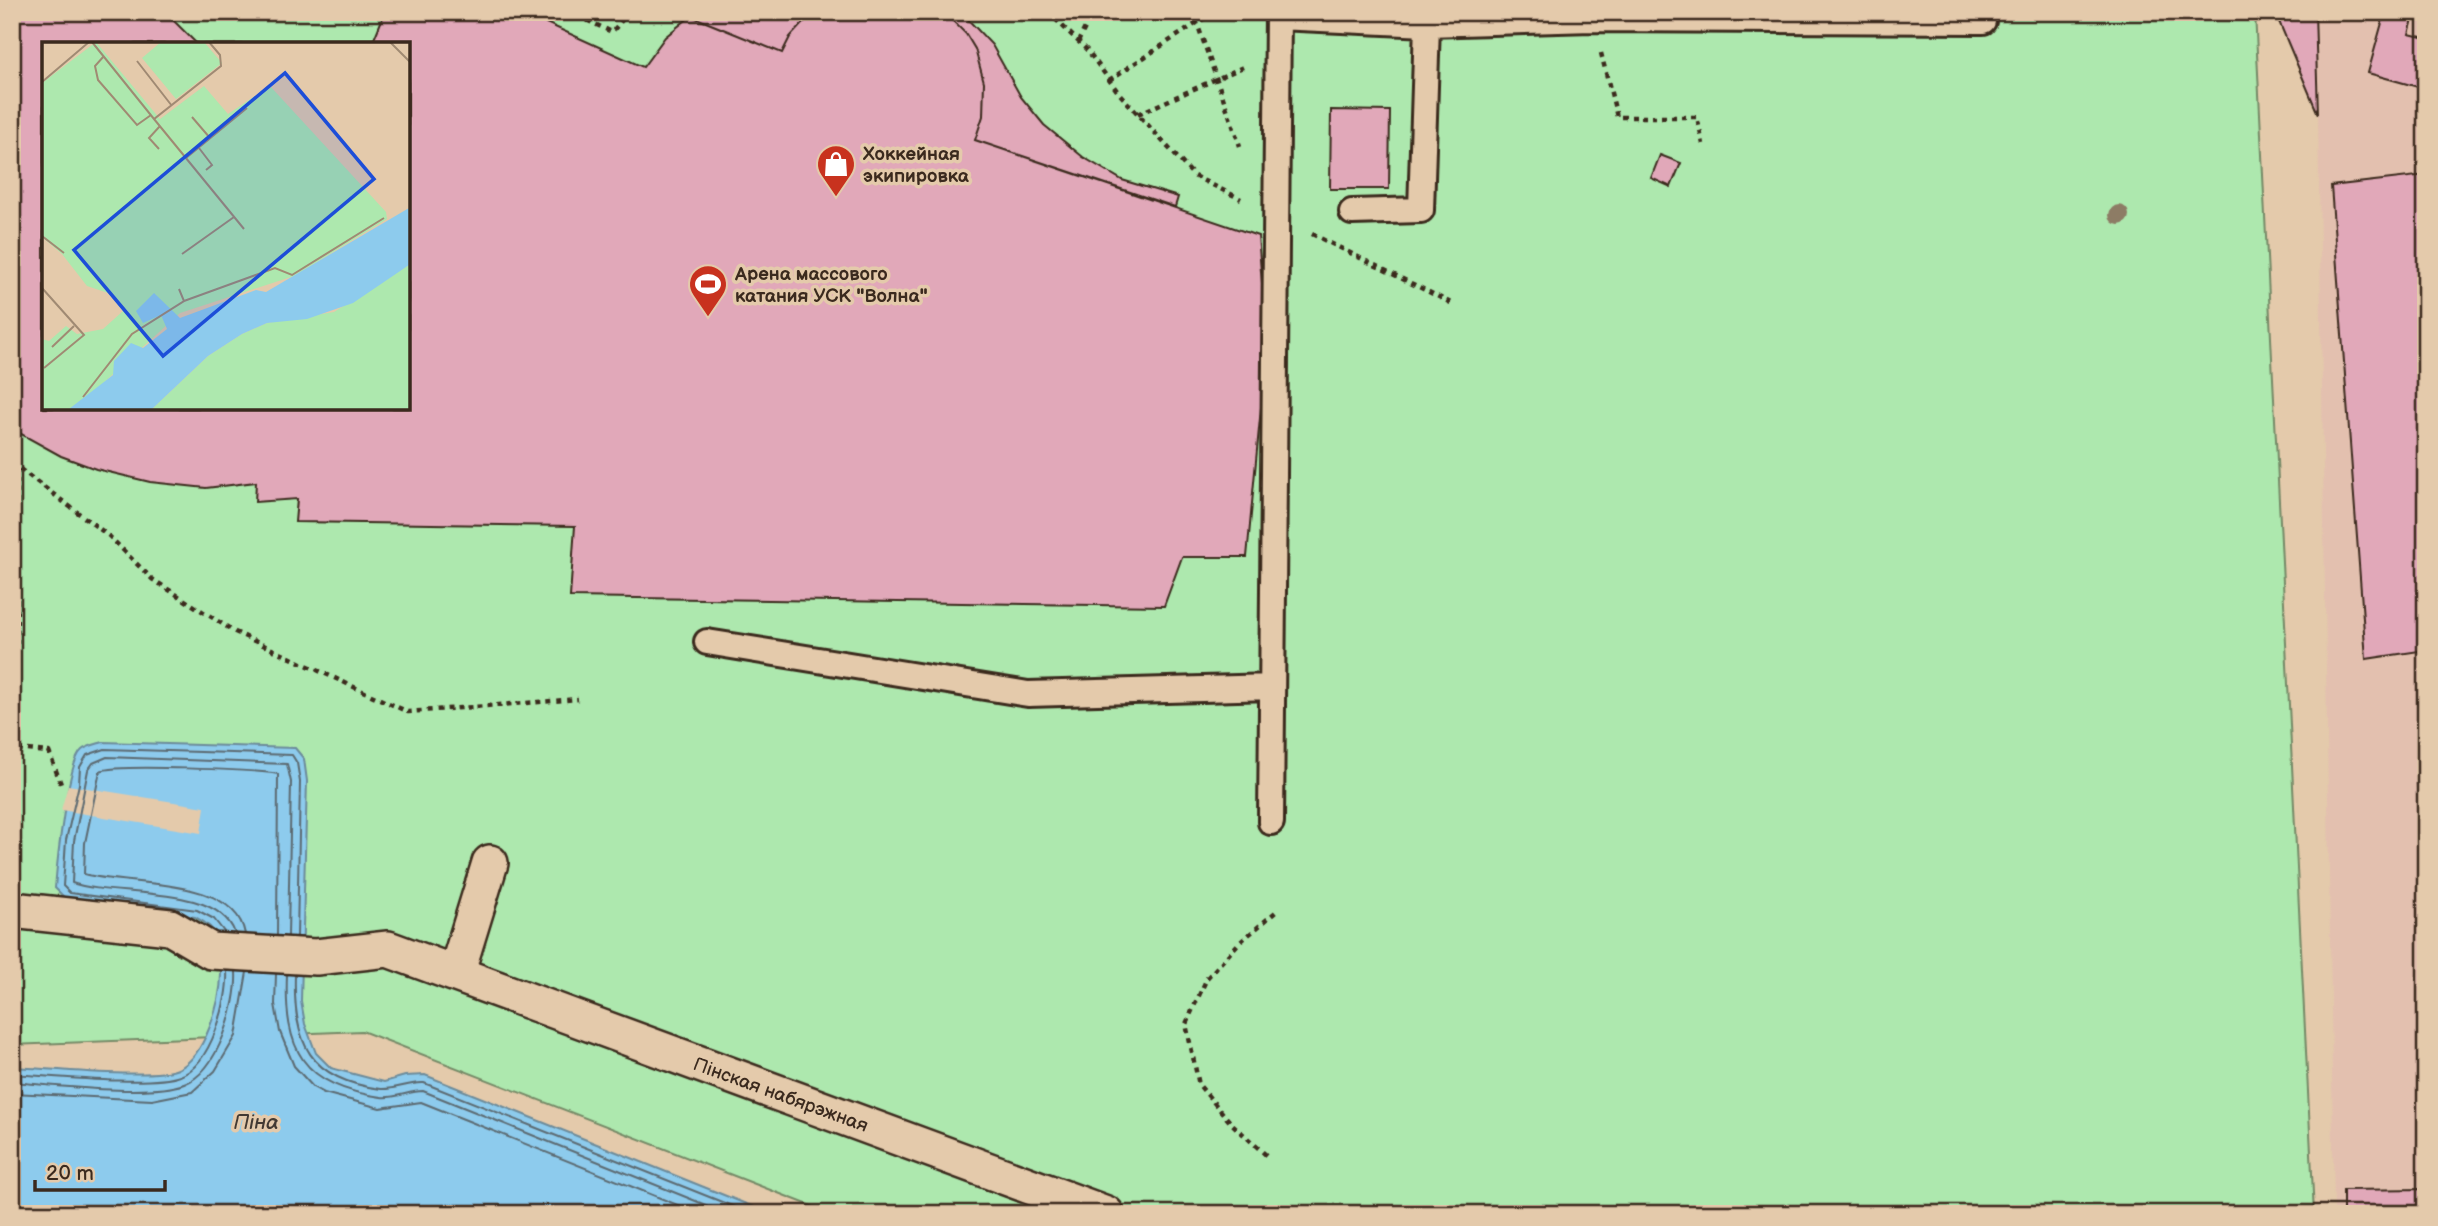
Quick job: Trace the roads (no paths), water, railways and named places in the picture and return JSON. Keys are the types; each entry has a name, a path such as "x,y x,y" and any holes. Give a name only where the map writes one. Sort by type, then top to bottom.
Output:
{"street":[{"path":"456,974 490,863"},
{"name":"Пінская набярэжная","path":"12,910 170,927 211,951 316,957 388,949 1106,1214"}],"lane":[{"path":"1271,822 1278,15 1427,23 1561,16 1592,19 1983,21"},
{"path":"1352,212 1421,210 1427,23"},
{"path":"707,642 1028,694 1272,687"}],"water":[{"name":"Піна","path":"103,742 295,748 304,759 307,781 301,1001 305,1024 316,1053 331,1068 384,1082 405,1076 425,1075 771,1214 12,1214 12,1067 123,1073 178,1069 188,1063 203,1041 218,999 220,947 216,934 204,923 195,917 66,899 55,888 72,773 82,750"}],"place":[{"name":"Хоккейная экипировка","path":"836,198"},
{"name":"Арена массового катания УСК \"Волна\"","path":"708,318"}]}
